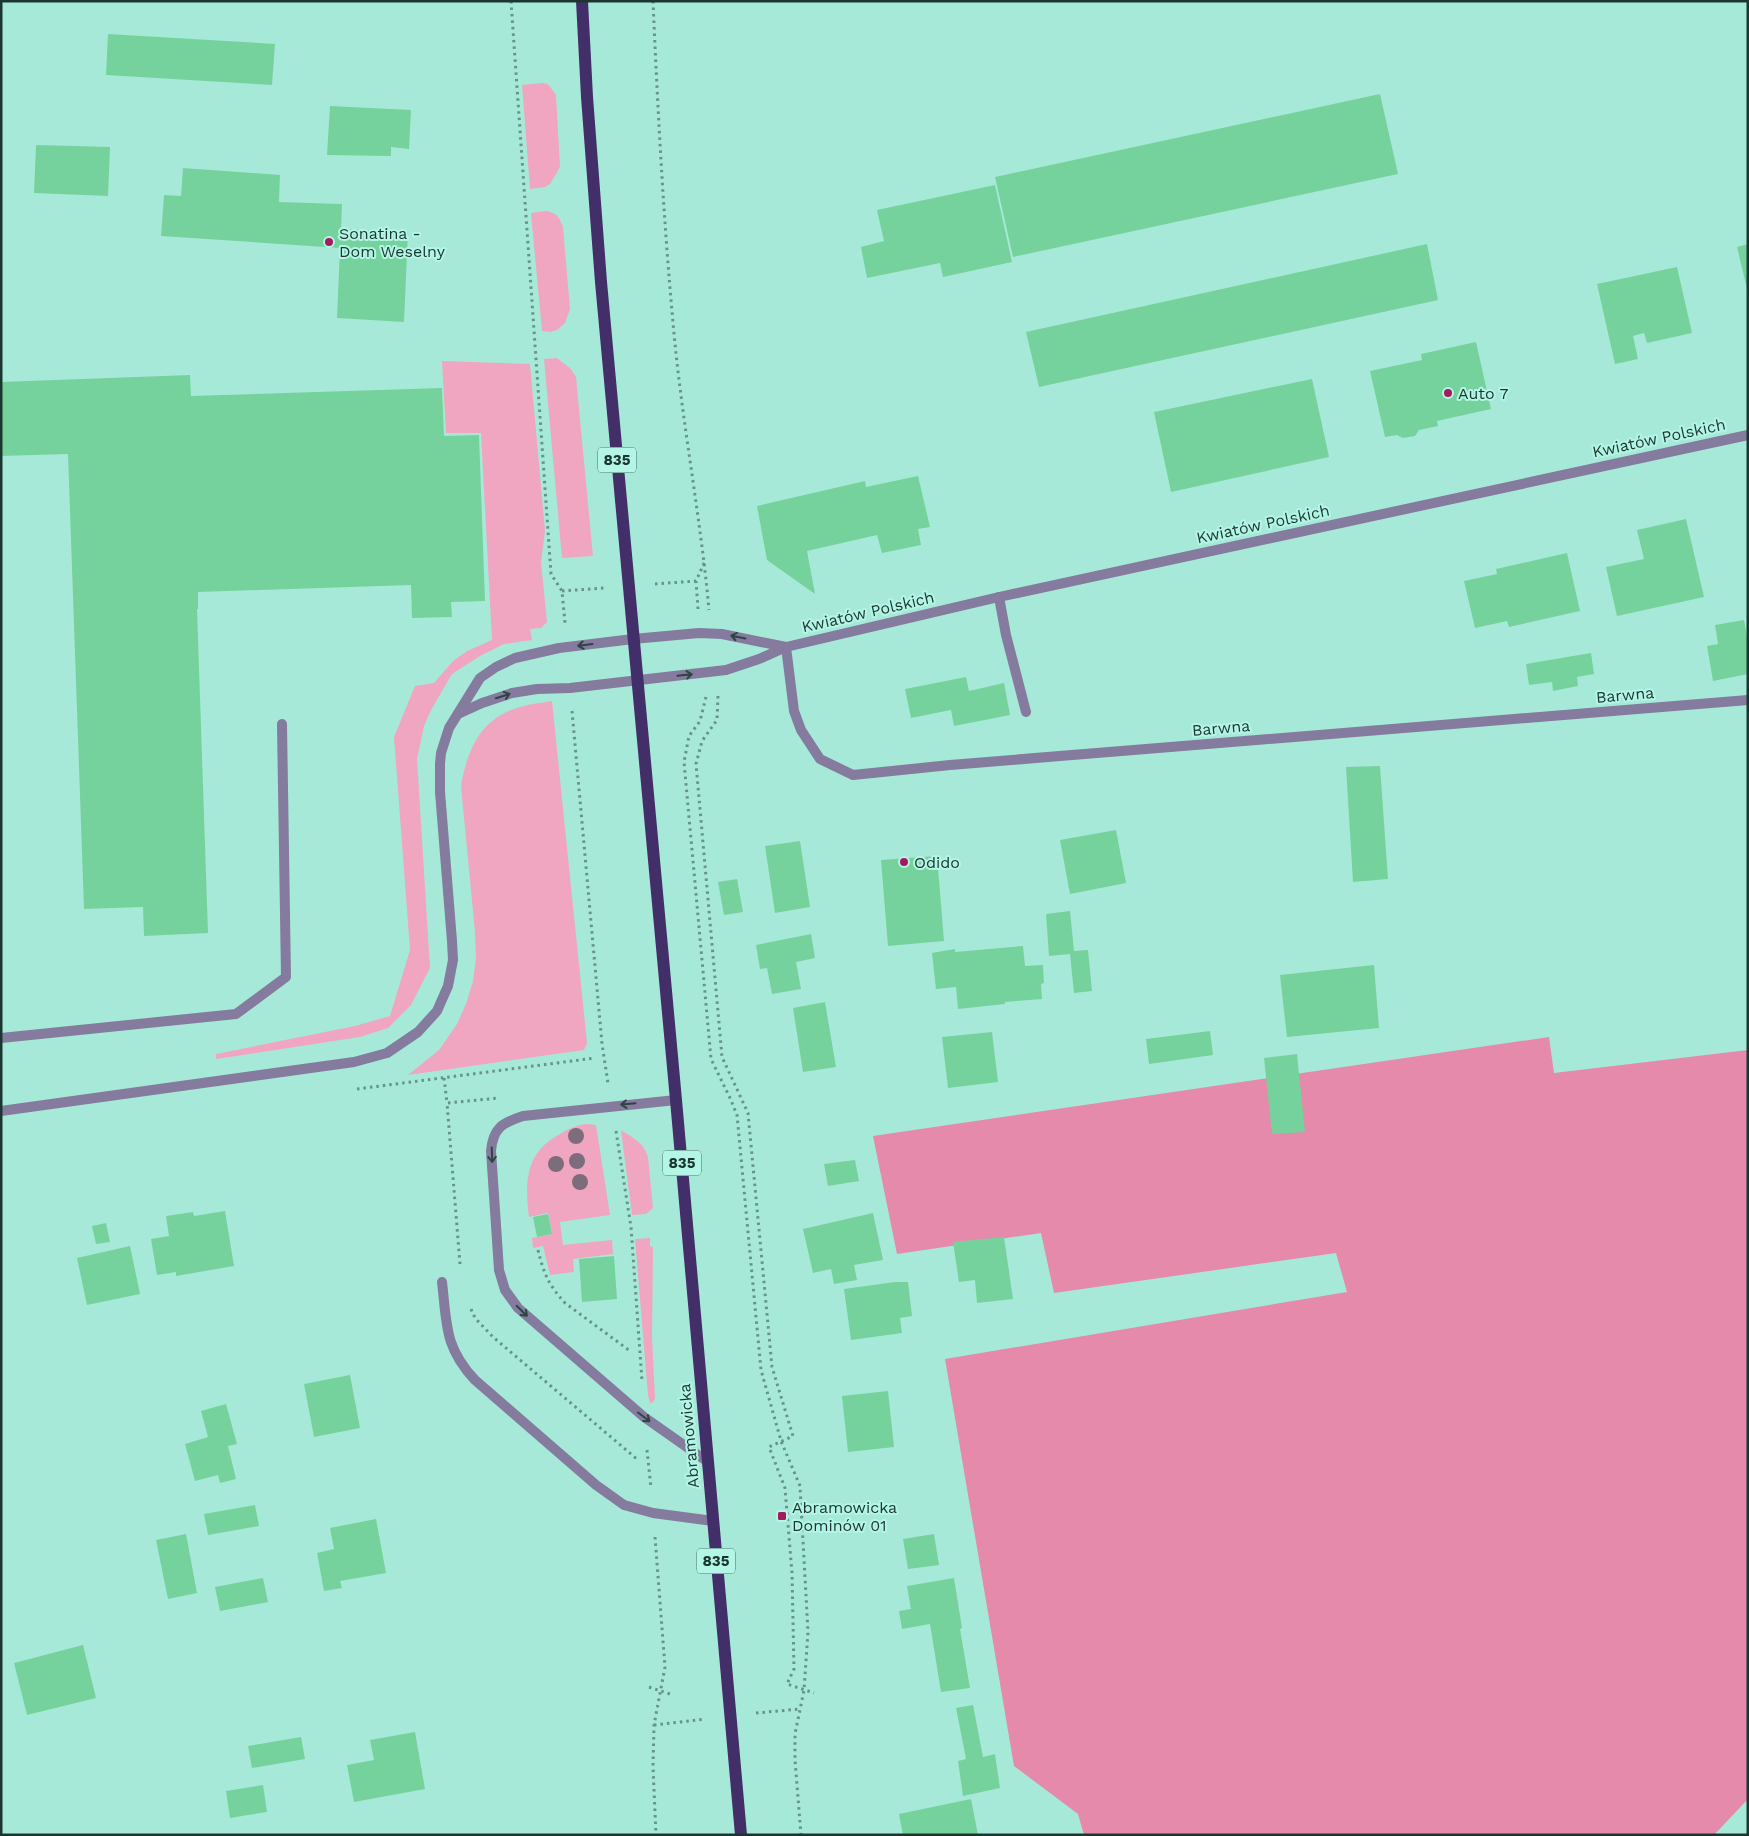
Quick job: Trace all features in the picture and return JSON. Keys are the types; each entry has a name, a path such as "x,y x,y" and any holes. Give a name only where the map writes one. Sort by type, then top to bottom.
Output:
{"main road":[{"name":"835","path":"582,1 595,206 637,681"},
{"name":"Abramowicka","path":"637,681 741,1835"}],"street":[{"name":"Kwiatów Polskich","path":"458,714 482,702 537,689 570,688 726,670 759,659 786,647 999,597 1748,434"},
{"path":"999,597 1006,635 1026,712"},
{"name":"Kwiatów Polskich","path":"1,1111 354,1062 387,1053 418,1032 430,1021 443,999 451,975 453,960 451,916 439,781 440,764 444,740 449,728 480,678 496,667 515,658 559,648 633,639 699,633 722,634 786,647"},
{"name":"Barwna","path":"786,647 794,711 801,730 820,759 853,775 950,765 1748,700"},
{"path":"1,1038 236,1014 286,977 282,724"},
{"path":"676,1100 612,1105 523,1116 509,1120 498,1128 492,1137 491,1151 499,1270 505,1290 518,1308 644,1417 708,1462"},
{"path":"442,1282 447,1330 453,1350 464,1368 475,1380 596,1485 624,1505 653,1513 713,1521"}],"path":[{"path":"511,1 552,574 562,591 565,624"},
{"path":"653,1 659,134 676,345 705,561 710,615"},
{"path":"699,616 696,581 705,561"},
{"path":"718,689 717,720 702,741 696,764 722,1057 748,1113 772,1367 793,1436 769,1447 785,1488 792,1574 794,1669 787,1684 814,1693"},
{"path":"706,698 700,721 690,736 684,762 710,1059 737,1115 761,1370 781,1441 800,1486 808,1632 804,1690 795,1734 795,1760 801,1835"},
{"path":"571,703 602,1044 631,1227 644,1417 653,1513 664,1667 654,1724 653,1767 656,1835"},
{"path":"444,1078 447,1104"},
{"path":"538,1250 548,1282 556,1294 565,1303 630,1352"},
{"path":"649,1687 673,1695"}],"shaded area":[{"path":"548,84 556,95 560,167 550,184 545,187 530,189 522,85"},
{"path":"546,211 557,216 563,227 570,309 565,323 557,330 550,332 542,331 531,213"},
{"path":"557,358 571,369 576,377 593,556 562,558 544,359"},
{"path":"442,361 530,364 545,531 541,562 547,622 541,628 530,629 532,640 504,644 480,656 452,674 424,726 417,759 430,968 411,1005 388,1028 360,1037 216,1059 216,1054 355,1026 390,1016 410,950 394,737 415,686 434,683 453,661 467,651 492,640 481,433 446,433"},
{"path":"552,701 587,1043 584,1050 408,1075 439,1050 457,1024 473,981 476,958 475,932 461,786 467,761 477,738 493,720 517,708"},
{"path":"1549,1037 1554,1073 1748,1050 1748,1799 1714,1835 1084,1835 1078,1814 1014,1766 945,1359 1347,1292 1336,1253 1054,1293 1041,1233 897,1254 873,1136"},
{"path":"578,1125 596,1125 610,1215 560,1222 563,1245 612,1240 613,1254 573,1259 574,1272 550,1275 543,1246 533,1248 532,1238 552,1234 548,1213 529,1217 527,1194 529,1172 538,1153 545,1144 567,1130"},
{"path":"621,1130 634,1138 644,1148 648,1157 653,1208 646,1214 632,1215"},
{"path":"650,1238 650,1246 653,1247 652,1337 655,1399 652,1403 650,1403 648,1395 635,1239"}],"building":[{"path":"108,34 275,44 272,85 106,75"},
{"path":"1380,94 1398,174 1013,257 995,177"},
{"path":"330,106 411,110 409,149 391,147 391,156 327,155"},
{"path":"36,145 110,147 108,196 34,193"},
{"name":"Sonatina - Dom Weselny","path":"183,168 280,175 279,202 342,204 341,229 408,232 404,322 337,318 340,248 161,236 164,195 181,196"},
{"path":"995,185 1012,262 943,277 940,263 867,278 861,247 884,241 877,210"},
{"path":"1427,244 1438,300 1039,387 1026,332"},
{"path":"1748,244 1748,289 1747,289 1737,247"},
{"path":"1677,267 1692,333 1647,343 1644,333 1633,336 1638,359 1615,364 1597,284"},
{"path":"1476,342 1491,409 1437,421 1438,426 1419,430 1415,436 1403,438 1397,435 1385,437 1370,371 1422,360 1421,354"},
{"path":"190,375 191,396 442,388 444,436 479,435 485,601 451,602 452,617 412,618 411,585 198,592 208,933 144,936 143,907 84,909 68,454 1,456 1,382"},
{"path":"1312,379 1329,457 1171,492 1154,412"},
{"path":"918,476 930,527 918,529 921,545 882,553 877,535 807,551 815,594 767,560 757,506 865,481 866,487"},
{"path":"1686,519 1704,597 1617,616 1606,567 1644,559 1637,530"},
{"path":"1567,553 1580,611 1509,627 1507,621 1475,628 1464,581 1497,574 1496,569"},
{"path":"1744,620 1748,642 1748,674 1713,681 1707,646 1718,644 1715,625"},
{"path":"1591,653 1594,674 1577,677 1578,686 1553,691 1552,682 1529,685 1526,664"},
{"path":"966,677 969,691 1004,683 1010,715 954,726 951,710 911,718 905,689"},
{"path":"1380,766 1388,879 1353,882 1346,767"},
{"path":"1116,830 1126,883 1070,894 1060,840"},
{"path":"800,841 810,907 775,913 765,846"},
{"path":"937,856 944,941 888,946 881,860"},
{"path":"737,879 743,912 724,915 718,882"},
{"path":"1070,911 1074,951 1088,950 1092,991 1074,993 1070,954 1049,956 1046,914"},
{"path":"811,934 815,958 796,962 801,989 772,994 767,968 760,969 756,945"},
{"path":"1023,946 1025,966 1043,965 1044,983 1041,984 1042,999 958,1009 956,987 936,989 932,953 955,949 955,952"},
{"path":"1374,965 1379,1028 1287,1037 1280,975"},
{"path":"825,1002 836,1067 803,1072 793,1008"},
{"path":"1210,1031 1213,1055 1149,1064 1146,1039"},
{"path":"992,1032 998,1082 948,1088 942,1037"},
{"path":"1297,1054 1305,1132 1272,1134 1264,1058"},
{"path":"855,1160 859,1181 828,1186 824,1164"},
{"path":"225,1211 234,1266 176,1276 176,1272 157,1275 151,1239 169,1236 166,1216 193,1212 194,1216"},
{"path":"873,1213 883,1260 854,1265 857,1280 834,1284 831,1269 813,1273 803,1229"},
{"path":"548,1214 552,1234 537,1237 533,1217"},
{"path":"106,1223 110,1242 96,1244 92,1226"},
{"path":"1004,1237 1013,1299 977,1303 975,1280 959,1282 953,1242"},
{"path":"130,1246 140,1294 87,1305 77,1258"},
{"path":"614,1256 617,1299 582,1302 579,1259"},
{"path":"908,1282 912,1316 900,1318 902,1333 851,1340 844,1289"},
{"path":"350,1375 360,1428 314,1437 304,1384"},
{"path":"888,1391 894,1447 848,1452 842,1396"},
{"path":"226,1404 237,1444 228,1446 236,1479 220,1483 218,1475 195,1481 185,1444 208,1437 201,1411"},
{"path":"255,1505 259,1526 208,1535 204,1514"},
{"path":"376,1519 386,1573 340,1581 342,1588 324,1591 317,1553 334,1549 330,1528"},
{"path":"186,1534 197,1593 168,1599 156,1540"},
{"path":"934,1534 939,1565 908,1569 903,1539"},
{"path":"263,1578 268,1602 220,1611 215,1587"},
{"path":"954,1578 970,1688 941,1692 930,1624 902,1629 899,1611 911,1609 907,1586"},
{"path":"83,1645 96,1698 27,1715 14,1663"},
{"path":"973,1705 983,1757 995,1754 1000,1788 963,1796 958,1761 966,1759 956,1708"},
{"path":"415,1732 425,1789 354,1802 347,1765 374,1760 370,1740"},
{"path":"301,1737 305,1759 252,1768 248,1746"},
{"path":"263,1785 267,1812 230,1818 226,1791"},
{"path":"971,1799 978,1835 903,1835 899,1814"}],"place":[{"name":"Sonatina - Dom Weselny","path":"329,242"},
{"name":"Auto 7","path":"1448,393"},
{"name":"Odido","path":"904,862"},
{"name":"Abramowicka Dominów 01","path":"782,1516"}]}
